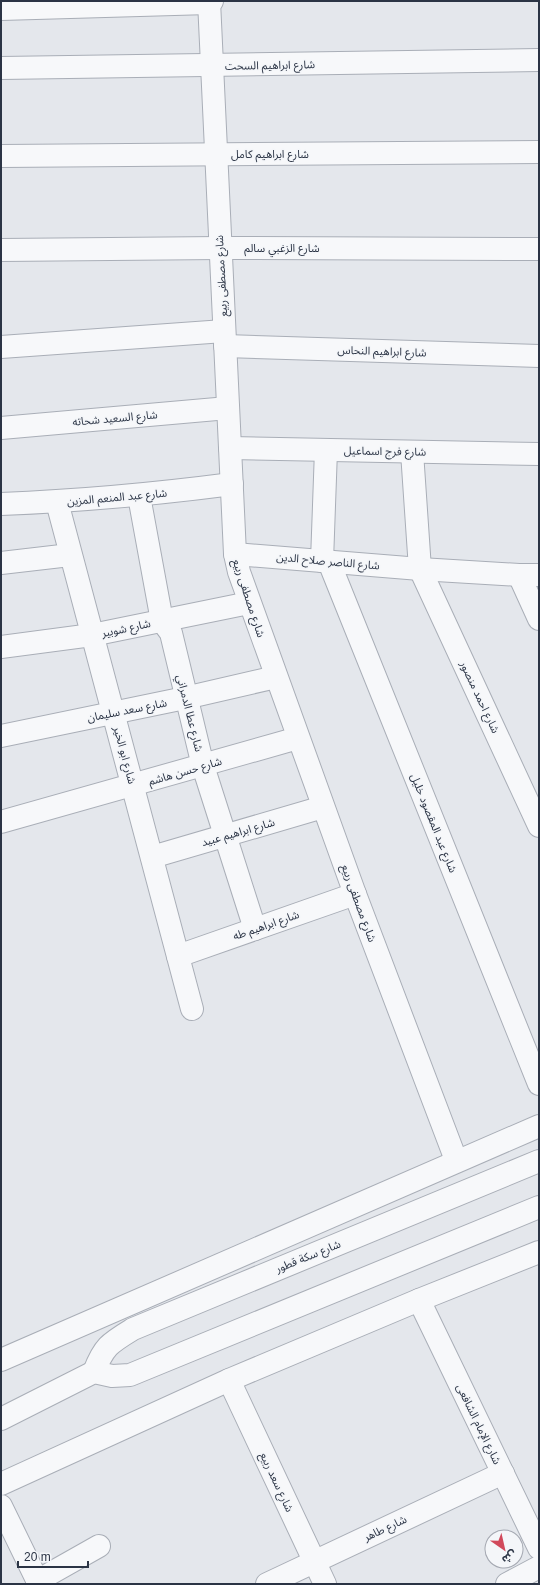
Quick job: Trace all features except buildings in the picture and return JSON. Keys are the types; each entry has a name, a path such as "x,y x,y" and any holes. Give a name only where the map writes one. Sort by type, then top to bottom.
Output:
{"street":[{"path":"1,9 210,2"},
{"name":"شارع مصطفى ربيع","path":"210,2 224,338 235,554 249,603 298,738 355,894 456,1160"},
{"name":"شارع ابراهيم السحت","path":"1,68 539,60"},
{"name":"شارع ابراهيم كامل","path":"1,156 539,152"},
{"name":"شارع الزغبي سالم","path":"1,250 220,248 539,249"},
{"name":"شارع ابراهيم النحاس","path":"1,347 224,338 539,356"},
{"name":"شارع السعيد شحاته","path":"1,428 228,408"},
{"name":"شارع فرج اسماعيل","path":"230,448 539,454"},
{"path":"326,450 326,562"},
{"path":"412,452 420,569"},
{"name":"شارع عبد المنعم المزين","path":"1,504 57,502 139,496 232,484"},
{"name":"شارع عطا الدمراني","path":"139,496 162,621 171,634 185,698 203,766 224,836 255,928"},
{"name":"شارع ابو الخير","path":"57,502 192,1009"},
{"name":"شارع الناصر صلاح الدين","path":"235,554 420,569 529,575"},
{"path":"1,563 70,555"},
{"name":"شارع عبد المقصود خليل","path":"326,562 539,1084"},
{"name":"شارع احمد منصور","path":"420,569 539,826"},
{"path":"529,575 539,619"},
{"name":"شارع شوبير","path":"1,647 92,635 249,603"},
{"name":"شارع سعد سليمان","path":"1,736 185,698 276,677"},
{"name":"شارع حسن هاشم","path":"1,822 133,786 298,738"},
{"name":"شارع ابراهيم عبيد","path":"152,857 323,806"},
{"name":"شارع ابراهيم طه","path":"178,956 355,894"},
{"path":"1,1360 456,1160 539,1126"},
{"name":"شارع سكة قطور","path":"94,1372 102,1353 115,1340 133,1329 539,1161"},
{"path":"1,1419 94,1372 112,1376 130,1375 539,1208"},
{"path":"1,1484 230,1380 418,1300 536,1259"},
{"name":"شارع الإمام الشافعى","path":"418,1300 539,1548"},
{"name":"شارع سعد ربيع","path":"230,1380 324,1584"},
{"name":"شارع طاهر","path":"267,1584 503,1473"},
{"path":"1,1506 38,1583 99,1546"},
{"path":"506,1584 539,1567"}]}
